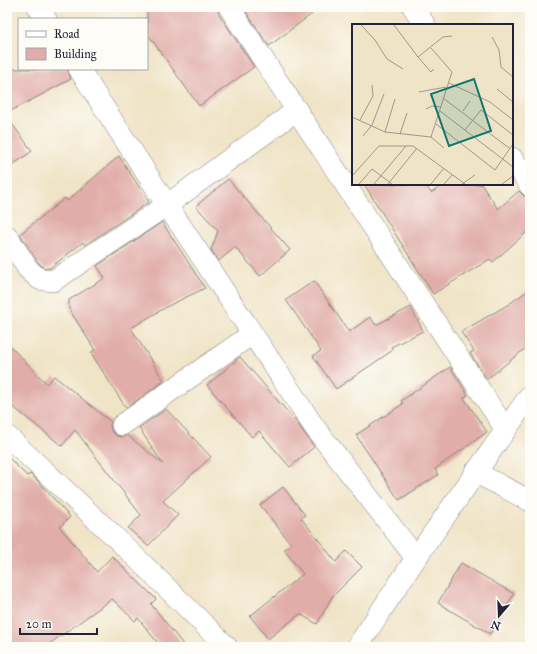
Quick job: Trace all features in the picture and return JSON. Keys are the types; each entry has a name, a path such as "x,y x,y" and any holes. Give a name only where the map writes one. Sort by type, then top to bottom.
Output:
{"street":[{"path":"38,7 45,18"},
{"path":"229,7 506,430"},
{"path":"413,7 424,24"},
{"path":"79,70 166,205 315,428 416,558"},
{"path":"7,236 28,269 39,279 53,281 166,205 297,110"},
{"path":"513,160 530,186"},
{"path":"122,425 252,334"},
{"path":"357,647 475,472 530,395"},
{"path":"7,436 116,538 227,647"},
{"path":"475,472 530,501"}],"building":[{"path":"147,7 217,7 219,14 254,67 199,106 148,34"},
{"path":"243,7 321,7 269,46"},
{"path":"7,69 67,70 71,79 7,113"},
{"path":"7,117 32,151 7,169"},
{"path":"119,156 149,202 85,245 83,242 50,268 44,268 38,262 20,234 65,198 67,201"},
{"path":"228,179 290,250 260,276 235,247 219,261 211,250 218,231 196,206"},
{"path":"365,185 426,185 431,193 443,185 482,185 498,209 519,191 524,196 530,198 530,229 493,262 490,259 433,294"},
{"path":"162,222 205,288 168,306 131,328 164,381 126,408 91,353 95,350 69,309 69,300 105,278 97,266"},
{"path":"314,281 349,332 370,317 376,325 411,307 423,331 391,347 393,350 336,389 313,356 321,351 286,300"},
{"path":"530,289 530,345 487,379 470,353 474,351 461,332 509,304"},
{"path":"7,343 47,384 54,376 111,422 110,426 112,432 117,436 123,437 127,435 163,464 139,428 166,409 211,457 163,501 178,515 148,546 128,528 141,515 75,430 62,446 7,402"},
{"path":"240,357 298,424 314,447 290,467 259,431 252,437 207,385"},
{"path":"450,367 468,395 464,398 487,432 435,469 438,475 399,500 356,435 403,404 401,401"},
{"path":"7,456 27,476 30,474 37,480 70,517 60,527 97,572 112,556 156,599 151,604 185,647 161,647 138,618 135,621 112,599 45,647 18,647 7,632"},
{"path":"283,487 305,515 301,518 336,562 346,551 362,567 332,597 317,624 300,614 268,639 250,616 303,574 284,550 291,544 260,505"},
{"path":"461,563 514,594 490,634 438,603"}]}
